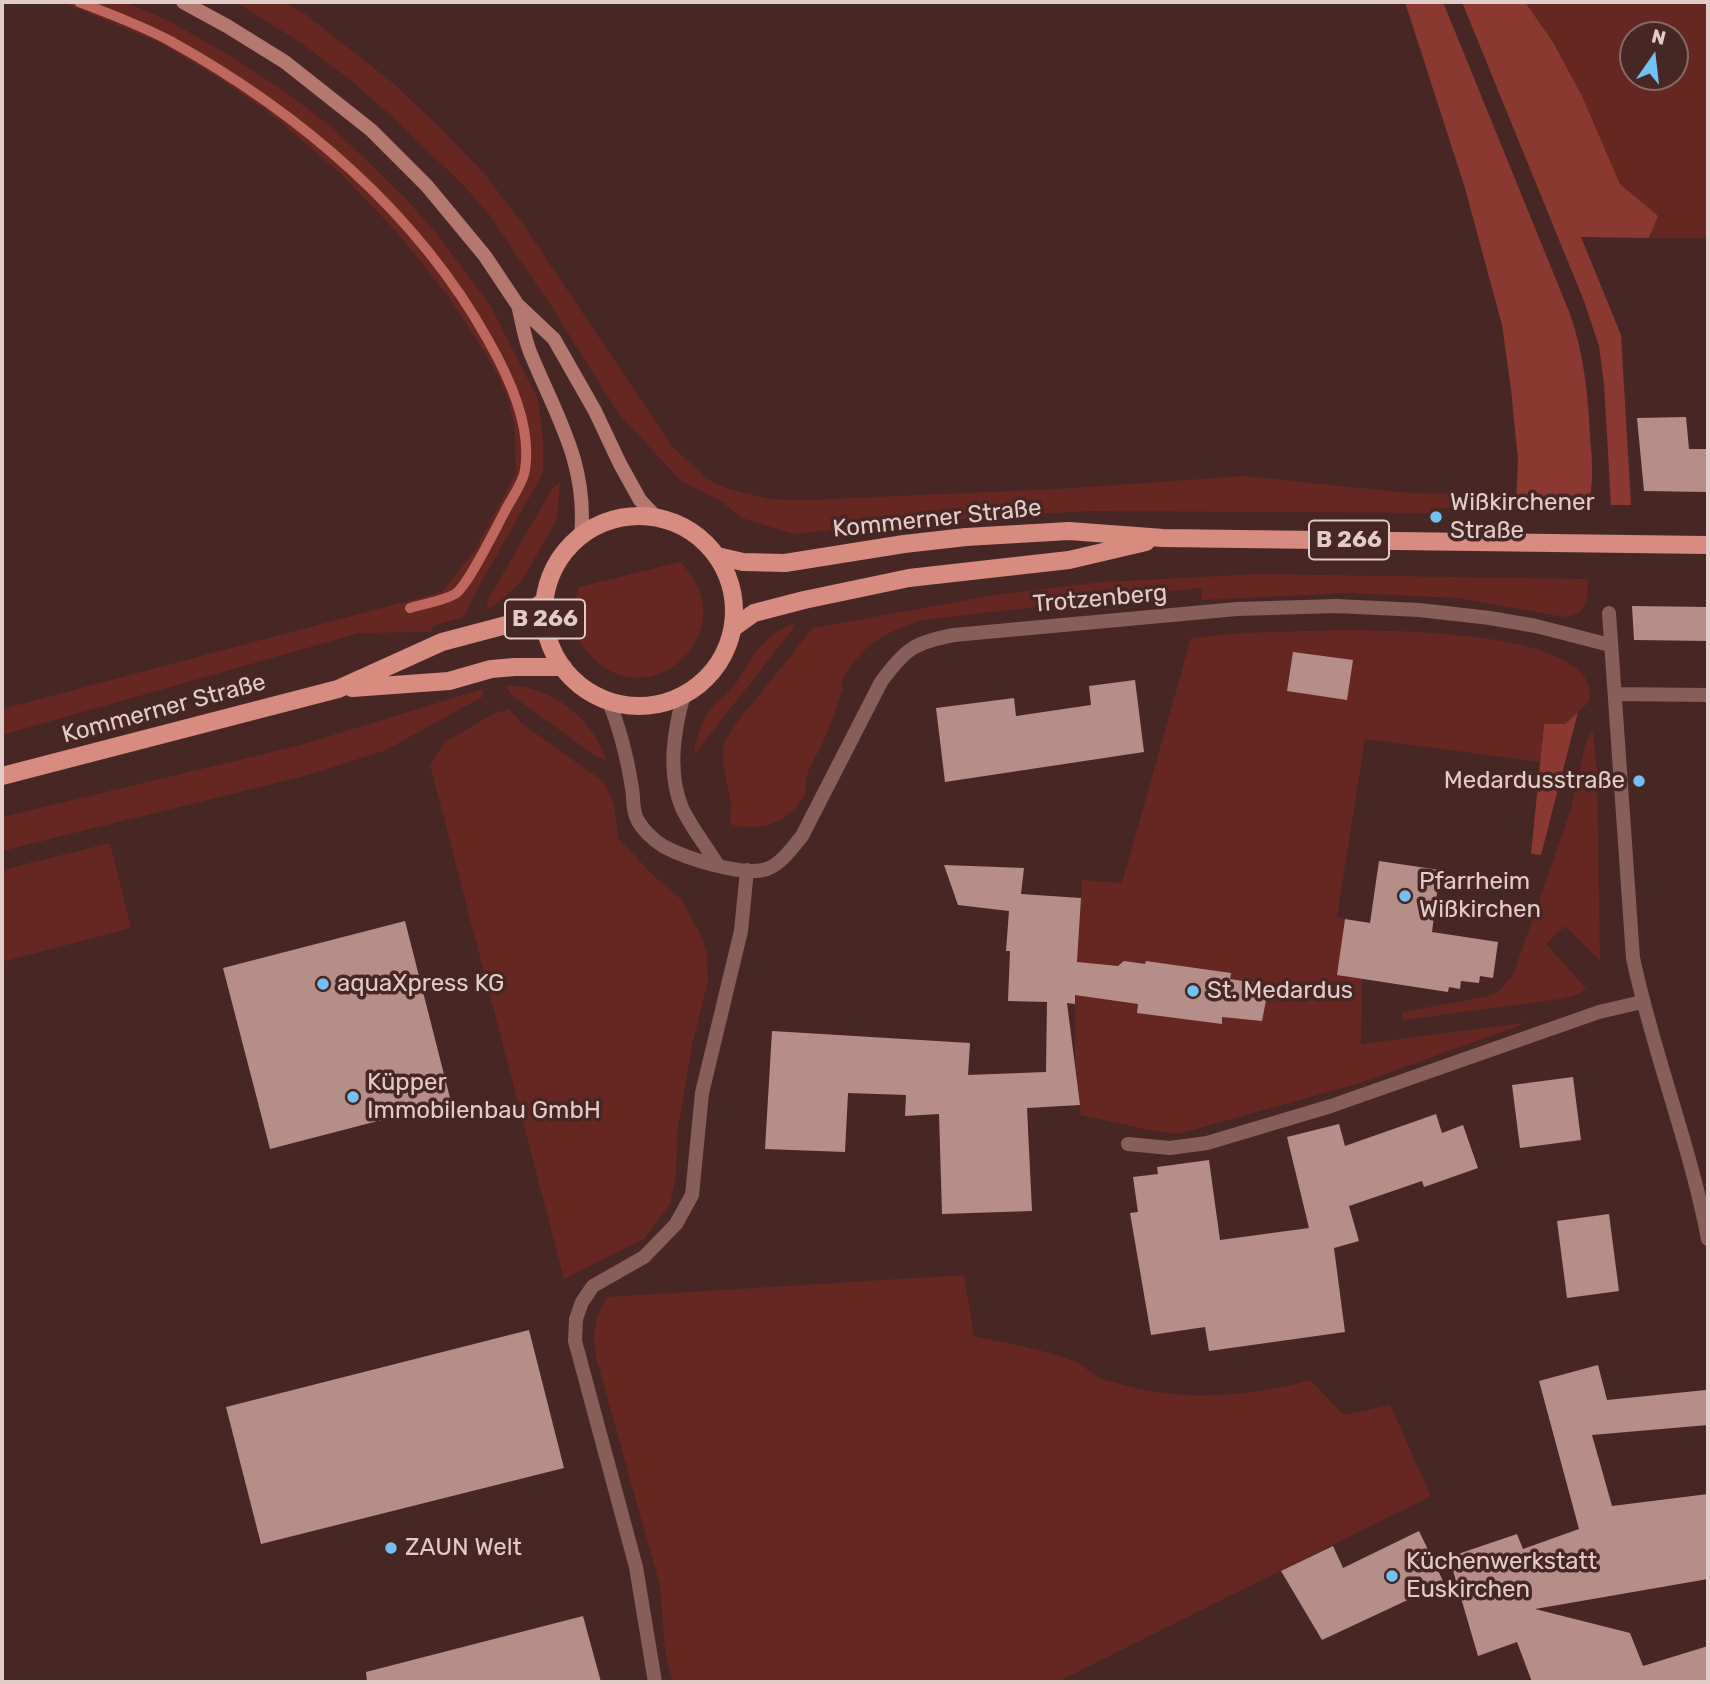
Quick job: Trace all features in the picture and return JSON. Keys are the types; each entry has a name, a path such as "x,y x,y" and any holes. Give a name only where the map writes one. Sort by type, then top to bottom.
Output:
{"main road":[{"path":"183,2 228,26 285,62 371,130 402,159 448,209 485,256 517,304 554,339 595,411 640,500 657,517"},
{"path":"517,304 530,351 571,449 581,486 581,536"},
{"name":"B 266","path":"623,517 657,517 690,530 717,556 732,590 733,628 717,666 708,677 684,694 672,700 647,705 620,704 583,687 563,667 549,642 545,600 556,565 581,536 601,524 623,517"},
{"name":"Kommerner Straße","path":"717,556 743,562 785,563 828,554 941,540 1069,531 1163,538 1708,545"},
{"name":"Kommerner Straße","path":"733,628 754,613 909,578 1069,560 1163,538"},
{"name":"Kommerner Straße","path":"2,776 338,689 442,642 510,624 527,615 545,600"},
{"name":"Kommerner Straße","path":"338,689 449,681 491,669 563,667"}],"street":[{"name":"Trotzenberg","path":"608,700 619,726 635,816 641,826 661,845 693,858 747,870 766,869 785,858 802,836 881,682 894,663 924,641 954,635 1237,609 1336,606 1419,610 1490,618 1536,626 1610,645"},
{"path":"1609,613 1633,958 1642,1002 1695,1178 1708,1240"},
{"path":"684,694 677,718 673,766 682,808 717,864"},
{"path":"1615,694 1708,695"},
{"path":"655,1682 636,1567 575,1341 576,1319 582,1302 593,1286 644,1256 676,1224 692,1195 702,1093 741,931 747,870"},
{"path":"1128,1144 1170,1148 1207,1143 1331,1106 1599,1012 1642,1002"}],"shaded area":[{"path":"62,2 126,2 171,22 284,91 333,128 404,197 437,234 491,307 538,399 543,438 543,473 464,617 432,626 432,632 359,633 2,735 2,709 442,592 475,550 516,473 514,425 509,401 500,379 448,296 395,230 341,174 270,113 160,43"},
{"path":"235,2 284,2 305,14 393,83 436,124 483,172 525,227 672,446 707,479 725,488 770,499 807,500 1057,489 1244,476 1410,493 1516,495 1517,510 1486,509 1486,502 1467,502 1467,509 1431,508 1430,513 1087,511 903,523 794,534 742,518 721,501 682,482 618,413 550,304 488,213 465,187 349,79 303,44"},
{"path":"1405,2 1443,2 1570,314 1579,344 1586,390 1592,469 1589,501 1516,502 1518,460 1502,325 1465,188"},
{"path":"1462,2 1525,2 1553,42 1582,96 1620,184 1658,216 1649,238 1581,237 1621,335 1631,505 1611,505 1604,384 1599,346 1584,301"},
{"path":"1525,2 1708,2 1708,238 1649,238 1658,216 1620,184 1582,96 1553,42"},
{"path":"560,482 557,519 523,579 486,611 489,598 552,489"},
{"path":"680,562 699,589 703,616 697,640 681,660 660,674 635,678 609,670 585,649 577,635 574,611 579,587"},
{"path":"1258,574 1588,579 1585,605 1578,613 1564,617 1457,598 1348,593 1202,600 1201,588 923,620 885,635 866,649 849,669 841,682 843,688 830,727 809,771 806,791 793,810 764,826 742,827 730,824 731,804 723,764 723,744 738,721 813,628 995,595 1103,582"},
{"path":"794,623 792,630 694,755 700,729 710,710 734,686 764,643"},
{"path":"1343,630 1434,633 1506,642 1564,660 1587,681 1590,701 1565,724 1544,724 1540,762 1365,739 1337,917 1345,919 1338,975 1362,979 1361,1044 1524,1024 1360,1083 1178,1134 1081,1115 1075,1064 1075,1003 1082,880 1122,883 1191,638 1239,633"},
{"path":"505,686 537,691 567,706 591,731 606,760 594,755 514,697"},
{"path":"483,689 482,697 386,750 312,774 2,851 2,817 301,745"},
{"path":"509,709 521,723 604,782 614,804 618,838 654,876 681,899 702,937 707,954 708,981 692,1046 677,1134 676,1177 670,1204 644,1239 564,1279 430,765 445,742 493,714"},
{"path":"1578,712 1541,855 1531,854 1544,724 1565,724"},
{"path":"1593,731 1597,771 1600,961 1565,926 1546,944 1586,988 1579,994 1560,999 1404,1020 1401,1016 1403,1012 1497,993 1513,975 1571,809 1586,741"},
{"path":"110,843 131,928 2,962 2,870"},
{"path":"964,1275 974,1336 1066,1358 1107,1381 1166,1393 1215,1395 1264,1390 1310,1380 1344,1415 1390,1405 1431,1496 1057,1682 673,1682 665,1651 660,1586 596,1357 595,1325 608,1297"}],"building":[{"path":"1686,417 1689,449 1708,449 1708,492 1644,491 1637,418"},
{"path":"1632,606 1708,607 1708,641 1634,640"},
{"path":"1293,652 1353,660 1347,700 1287,691"},
{"path":"1135,680 1144,752 945,782 936,708 1014,698 1016,716 1091,705 1089,686"},
{"path":"1379,861 1440,870 1432,932 1498,942 1493,978 1480,976 1479,983 1461,981 1460,989 1449,987 1448,992 1337,975 1345,919 1370,923"},
{"path":"944,865 1024,868 1021,894 1081,898 1077,962 1118,966 1124,961 1145,964 1146,961 1231,973 1230,979 1269,985 1262,1021 1222,1017 1222,1024 1137,1013 1138,1004 1075,995 1075,1004 1067,1003 1080,1105 1027,1108 1032,1211 942,1214 939,1114 905,1116 906,1095 848,1093 845,1152 765,1149 772,1031 970,1043 968,1075 1046,1072 1047,1002 1008,1001 1010,951 1006,951 1009,911 958,905"},
{"path":"405,921 451,1102 270,1149 223,968"},
{"path":"1573,1077 1581,1140 1520,1148 1512,1085"},
{"path":"1436,1114 1442,1133 1463,1125 1478,1168 1424,1187 1422,1181 1349,1206 1359,1241 1334,1248 1345,1332 1209,1351 1205,1327 1151,1335 1130,1213 1138,1212 1133,1177 1158,1174 1157,1167 1209,1160 1220,1240 1309,1228 1287,1137 1339,1124 1345,1146"},
{"path":"1609,1214 1619,1291 1567,1298 1557,1221"},
{"path":"529,1330 564,1468 261,1544 226,1407"},
{"path":"1598,1365 1607,1400 1706,1390 1708,1425 1592,1435 1612,1506 1708,1494 1708,1579 1535,1609 1630,1633 1643,1666 1708,1646 1708,1682 1532,1682 1517,1642 1478,1656 1449,1557 1517,1534 1523,1549 1579,1529 1539,1381"},
{"path":"1419,1531 1444,1583 1322,1640 1281,1571 1333,1546 1343,1568"},
{"path":"583,1616 601,1682 367,1682 366,1672"}],"waterway":[{"path":"79,2 138,25 172,42 265,100 309,133 351,169 426,249 459,293 496,354 522,419 526,453 524,475 467,581 455,594 445,599 410,608"}],"place":[{"name":"Wißkirchener Straße","path":"1436,517"},
{"name":"Medardusstraße","path":"1639,781"},
{"name":"Pfarrheim Wißkirchen","path":"1405,896"},
{"name":"aquaXpress KG","path":"323,984"},
{"name":"St. Medardus","path":"1193,991"},
{"name":"Küpper Immobilenbau GmbH","path":"353,1097"},
{"name":"ZAUN Welt","path":"391,1548"},
{"name":"Küchenwerkstatt Euskirchen","path":"1392,1576"}]}
